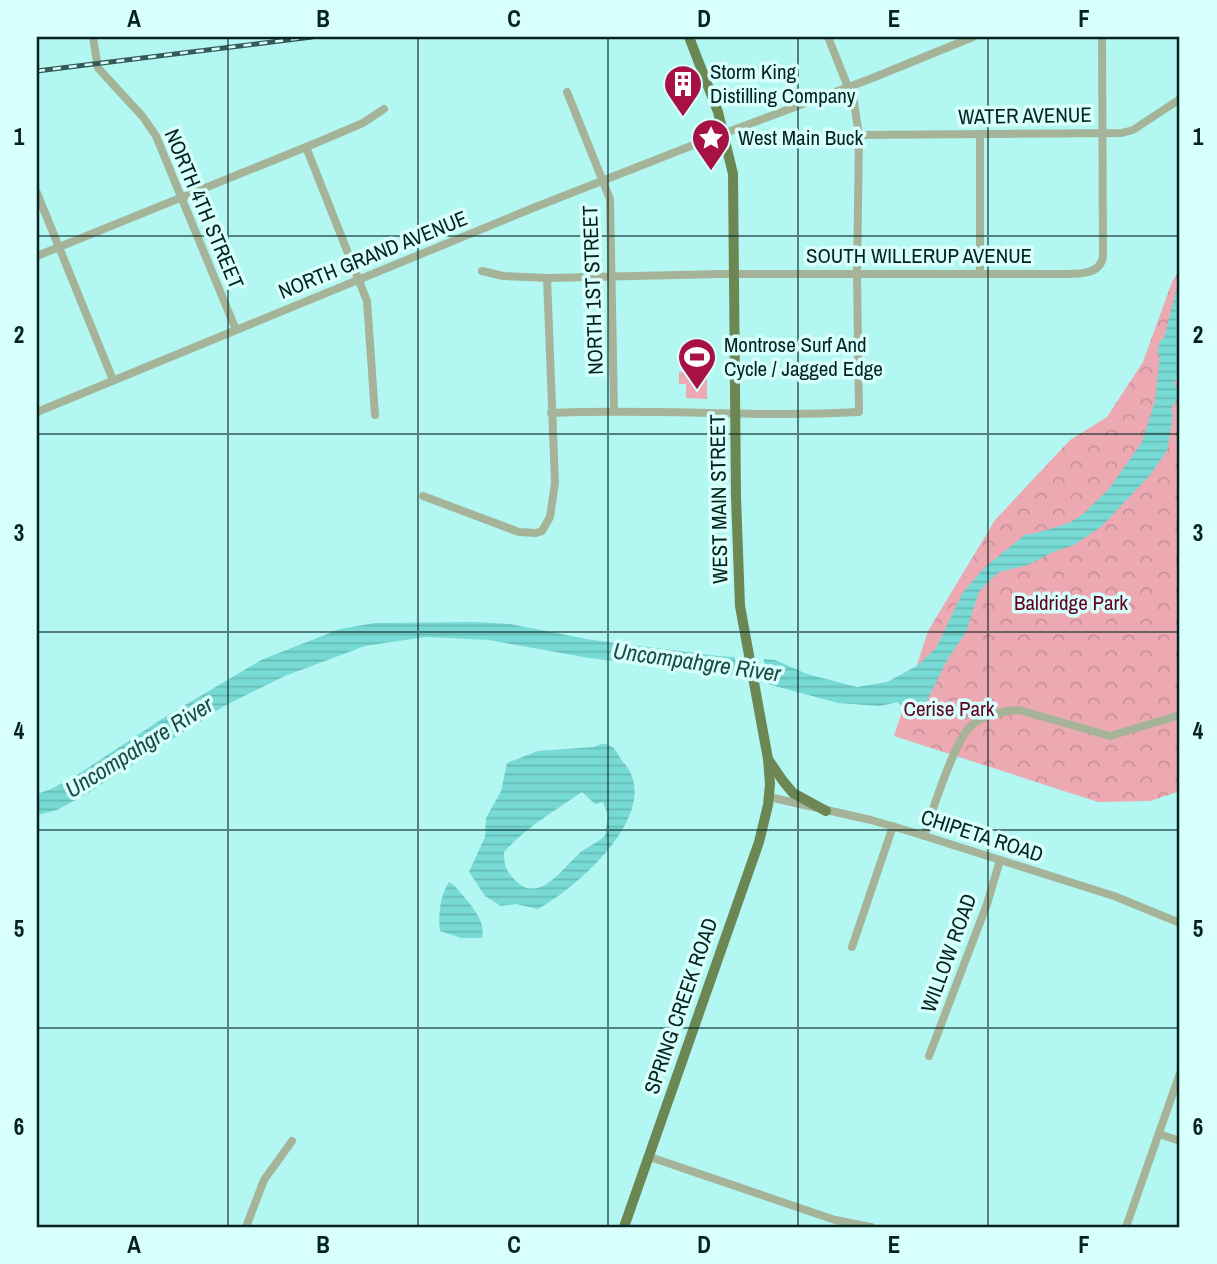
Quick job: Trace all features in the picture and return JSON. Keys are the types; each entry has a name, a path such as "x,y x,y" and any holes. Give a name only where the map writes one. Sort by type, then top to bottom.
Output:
{"main road":[{"name":"WEST MAIN STREET","path":"689,37 712,94 733,174 740,606 768,759 769,797"},
{"path":"768,759 793,793 826,811"},
{"name":"SPRING CREEK ROAD","path":"624,1227 759,842 769,797"}],"street":[{"name":"NORTH 4TH STREET","path":"93,37 97,68 152,129 236,330"},
{"path":"551,413 859,412 859,135 854,102 828,37"},
{"name":"NORTH GRAND AVENUE","path":"37,412 603,182 973,37"},
{"path":"1102,37 1102,133"},
{"name":"NORTH 1ST STREET","path":"567,92 610,200 614,411"},
{"name":"WATER AVENUE","path":"859,135 1122,133 1133,130 1180,99"},
{"path":"37,256 363,123 384,109"},
{"name":"SOUTH WILLERUP AVENUE","path":"482,271 503,276 547,278 735,274 1083,273 1096,270 1101,264 1102,133"},
{"path":"980,135 980,273"},
{"path":"306,147 367,301 375,415"},
{"path":"37,194 113,380"},
{"path":"423,496 529,534 542,531 550,517 555,483 547,278"},
{"path":"924,836 959,742 971,725 986,717 1019,710 1110,736 1180,715"},
{"name":"CHIPETA ROAD","path":"769,797 893,826 1114,896 1180,923"},
{"path":"852,947 893,826"},
{"name":"WILLOW ROAD","path":"929,1056 987,904 1000,860"},
{"path":"1126,1227 1180,1073"},
{"path":"1159,1134 1180,1141"},
{"path":"246,1227 264,1180 292,1141"},
{"path":"650,1157 835,1220 871,1227"}],"green space":[{"name":"Baldridge Park","path":"1180,270 1180,791 1150,801 1098,802 894,736 928,631 995,520 1070,440 1107,417 1143,362 1172,282"},
{"name":"Montrose Surf And Cycle / Jagged Edge","path":"679,372 707,372 707,399 686,398 686,384 679,384"}],"water":[{"name":"Uncompahgre River","path":"1180,275 1180,373 1174,383 1178,393 1171,409 1173,413 1167,451 1150,475 1102,526 1074,545 1028,565 999,572 986,584 979,592 966,632 949,657 925,704 916,712 908,714 898,702 880,706 838,703 730,674 589,658 489,640 425,637 365,646 285,676 224,706 88,793 57,810 37,815 37,794 74,777 165,717 261,660 340,629 375,623 510,624 592,640 719,656 775,660 807,674 857,687 887,682 917,666 936,648 963,592 986,566 1026,534 1069,523 1082,515 1109,489 1142,442 1155,401 1160,354 1157,354 1160,341 1164,338"},
{"path":"606,744 612,747 634,782 633,803 625,825 611,846 574,884 538,909 516,904 501,906 485,896 469,872 485,837 486,818 501,791 507,763 538,751","holes":["582,792 595,804 603,802 608,815 605,836 582,851 543,886 534,889 516,881 506,868 504,852 541,820"]},
{"path":"449,882 479,917 482,938 461,938 440,931 440,905"}],"pier":[{"path":"734,654 763,655 769,688 739,680"}],"railway":[{"path":"37,71 312,37"}],"place":[{"name":"Storm King Distilling Company","path":"683,118"},
{"name":"West Main Buck","path":"711,172"},
{"name":"Montrose Surf And Cycle / Jagged Edge","path":"697,391"}],"park label":[{"name":"Cerise Park","path":"949,709"}]}
